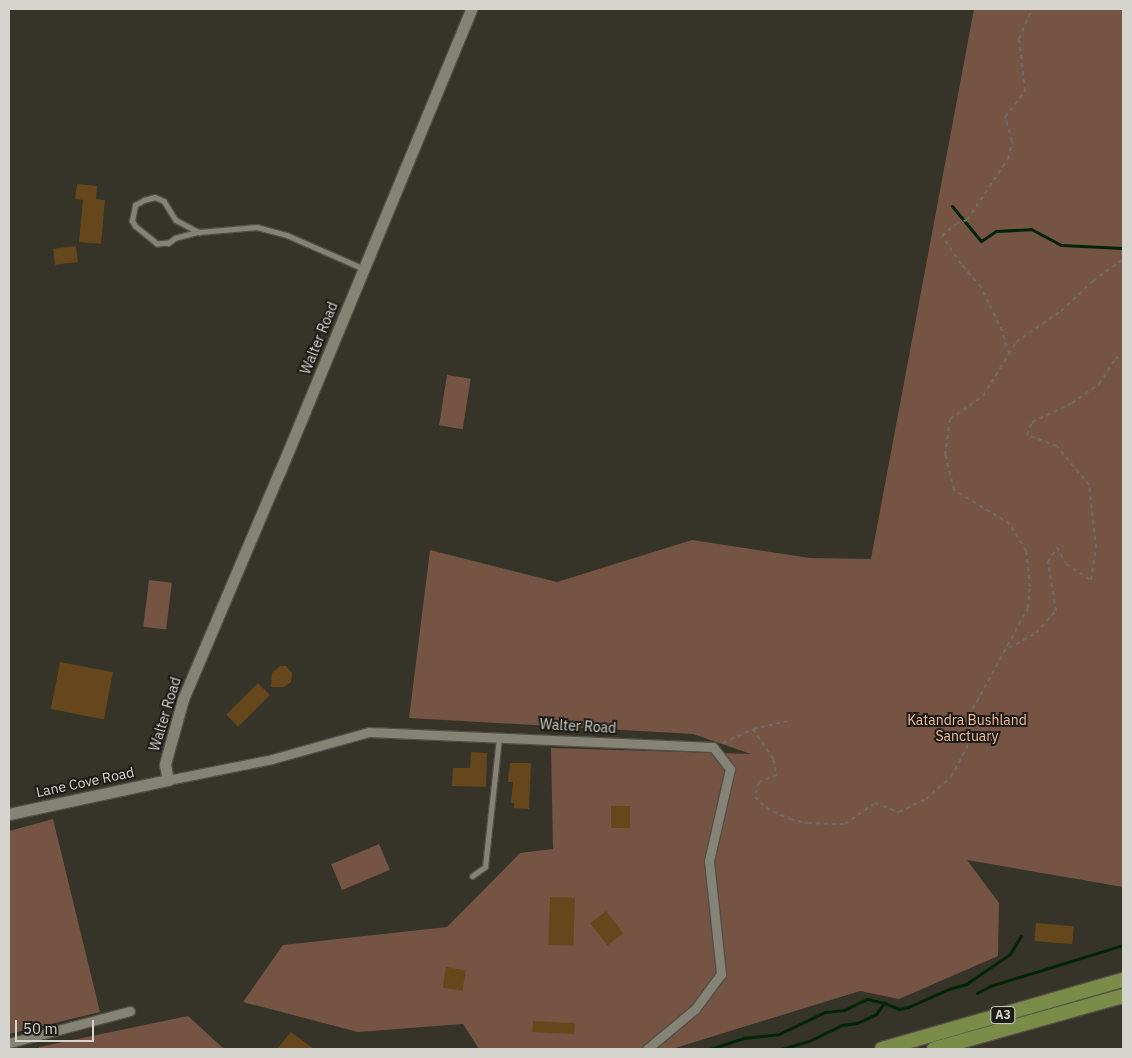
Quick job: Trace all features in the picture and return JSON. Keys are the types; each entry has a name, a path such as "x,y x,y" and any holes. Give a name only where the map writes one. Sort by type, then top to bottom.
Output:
{"highway":[{"name":"A3","path":"882,1049 1123,980"},
{"name":"A3","path":"934,1049 1123,996"}],"street":[{"name":"Walter Road","path":"471,9 280,471 183,699 165,764 168,780 272,759 369,732 714,747"},
{"path":"647,1049 696,1009 721,974 710,861 730,770 714,747"},
{"name":"Lane Cove Road","path":"9,814 168,780"},
{"path":"9,1043 130,1011"}],"lane":[{"path":"199,232 176,220 164,201 155,198 144,200 136,205 132,221 134,226 157,244 169,243 176,238 199,232 257,227 287,235 363,268"},
{"path":"472,876 485,867 498,738"}],"path":[{"path":"1009,354 1002,331 981,287 961,264 942,236 956,224 967,220 1008,158 1012,141 1005,117 1025,91 1019,39 1032,9"},
{"path":"753,729 773,759 777,775 759,782 755,797 766,808 790,819 803,822 845,824 875,803 899,812 926,799 951,777 971,739 970,716 1028,608 1030,587 1026,551 1010,524 954,490 945,455 950,419 983,396 1016,342 1061,311 1093,281 1123,259"},
{"path":"1007,649 1036,633 1056,611 1048,562 1057,547 1066,564 1091,580 1096,548 1089,485 1057,446 1027,435 1032,422 1072,403 1099,384 1115,359 1123,354"},
{"path":"714,747 753,729 787,721"},
{"path":"803,822 804,828"}],"green space":[{"name":"Katandra Bushland Sanctuary","path":"974,9 1123,9 1123,887 967,860 999,903 998,956 899,999 860,991 672,1049 479,1049 463,1024 358,1032 243,1002 283,945 447,927 520,853 553,849 551,748 751,754 693,734 409,718 430,550 557,582 692,540 810,558 871,559"},
{"path":"447,375 471,379 463,429 439,425"},
{"path":"149,580 172,583 166,629 143,627"},
{"path":"53,819 100,1012 9,1034 9,831"},
{"path":"379,844 390,870 342,890 331,864"},
{"path":"188,1016 224,1049 39,1049 39,1047"}],"building":[{"path":"77,184 97,186 96,199 105,200 101,244 79,242 83,200 75,199"},
{"path":"76,246 78,262 55,265 53,249"},
{"path":"60,662 113,672 104,719 51,709"},
{"path":"280,666 286,666 292,673 291,682 284,687 271,687 272,673"},
{"path":"258,683 270,695 238,727 226,715"},
{"path":"471,752 487,753 486,787 452,786 453,768 470,768"},
{"path":"510,763 531,763 529,809 514,808 514,803 511,803 513,782 508,782"},
{"path":"611,806 630,806 630,828 611,828"},
{"path":"550,897 575,898 573,946 548,945"},
{"path":"606,911 623,933 607,945 590,923"},
{"path":"1036,923 1074,926 1072,944 1034,941"},
{"path":"446,967 466,970 462,991 443,988"},
{"path":"533,1021 575,1023 574,1034 532,1032"},
{"path":"291,1032 314,1049 277,1049"}],"waterway":[{"path":"952,206 981,241 996,231 1031,229 1061,245 1123,248"},
{"path":"781,1049 809,1041 842,1025 857,1023 876,1014 884,1003 899,1009 908,1007 949,989 966,984 1010,954 1021,936"},
{"path":"977,993 990,986 1123,945"},
{"path":"710,1049 743,1038 779,1034 825,1012 844,1010 867,999 884,1003"}]}
